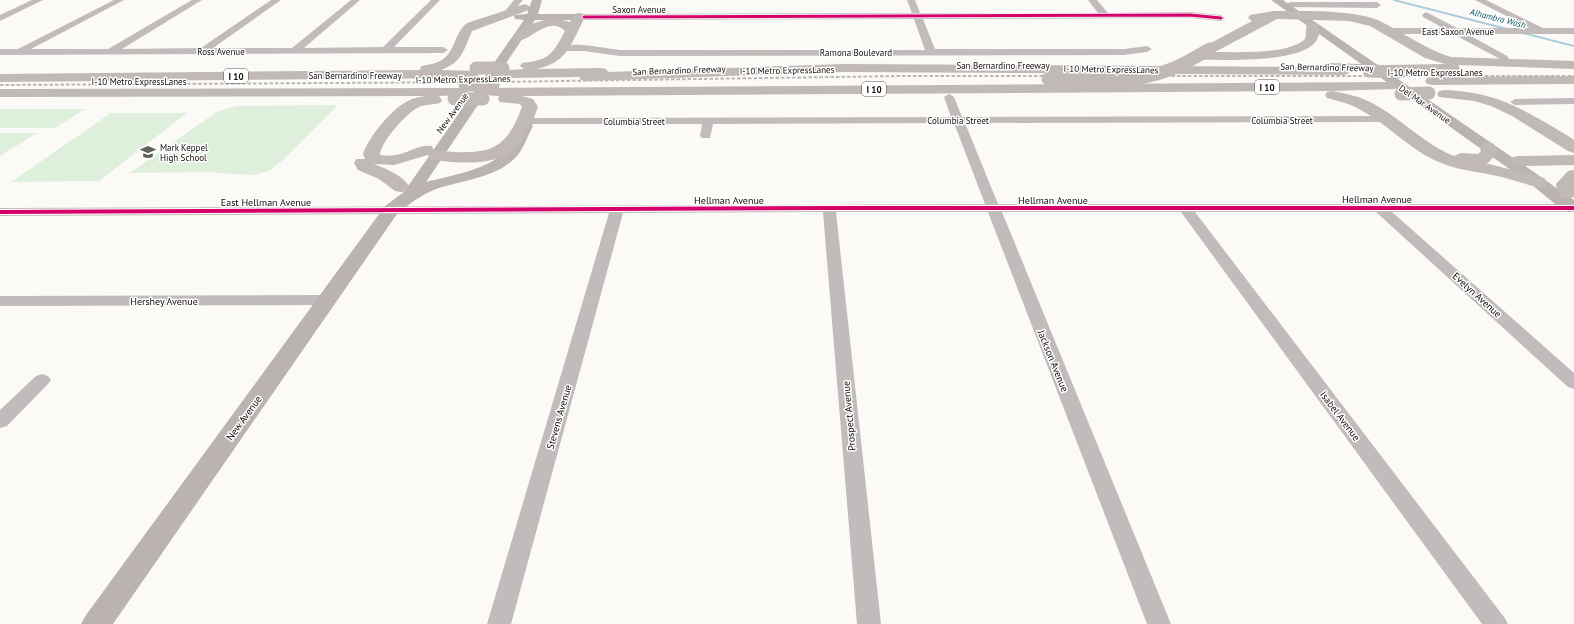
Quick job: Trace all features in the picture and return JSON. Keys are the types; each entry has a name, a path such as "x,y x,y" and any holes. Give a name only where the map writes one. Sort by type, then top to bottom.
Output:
{"highway":[{"path":"621,76 828,72 1046,76 1115,79 1149,76 1173,69 1273,7 1274,4 1268,0"},
{"path":"1254,18 1273,15 1304,18"},
{"path":"1204,49 1265,20 1334,16 1359,19 1374,23 1430,55 1450,61 1574,67"},
{"path":"520,17 530,28 546,24 561,23 571,29"},
{"path":"376,75 434,68 451,61 467,29 471,26 520,17"},
{"path":"466,83 464,65 459,61 460,54 470,32 474,28 487,24 508,24 520,17"},
{"path":"494,85 518,68 546,63 554,59 559,54 571,29 582,17"},
{"path":"875,64 1165,57 1287,52 1300,49 1306,45 1313,34 1304,18"},
{"path":"1325,29 1327,24 1334,22 1368,24 1379,28 1413,48 1420,56 1413,60 1391,67"},
{"path":"566,48 563,53 565,60 604,66"},
{"name":"San Bernardino Freeway","path":"494,85 786,66 875,64 1362,67"},
{"path":"518,68 604,66 786,66"},
{"path":"1391,67 1574,67"},
{"name":"I-10 Metro ExpressLanes","path":"494,85 719,71 860,68 1391,67 1574,72"},
{"path":"420,70 466,83 494,85 556,97"},
{"name":"San Bernardino Freeway","path":"0,78 376,75 466,83"},
{"path":"592,84 1046,76"},
{"name":"I-10 Metro ExpressLanes","path":"0,82 466,83 494,85 592,84 1420,87"},
{"path":"375,99 466,83"},
{"path":"466,83 426,101 410,106 400,114 375,145 371,154 374,159 389,161 431,152 455,157 488,155 498,152 513,141 528,114 530,107 528,102 520,100 494,85"},
{"name":"San Bernardino Freeway","path":"0,93 240,92 466,83"},
{"name":"I-10 Metro ExpressLanes","path":"0,88 466,83"},
{"path":"1420,87 1510,97 1570,83"},
{"path":"1143,88 1172,91 1321,93 1391,87 1570,83"},
{"name":"San Bernardino Freeway","path":"494,85 605,92 1391,87"},
{"path":"1391,87 1373,97 1372,103 1377,109 1430,148 1444,154 1472,159 1482,159 1490,152 1488,147"},
{"path":"1420,87 1495,101 1512,109 1574,148"},
{"path":"240,92 283,96 375,99 397,103 399,107 360,159 364,166 385,175 405,191"},
{"path":"530,121 539,104 556,97 605,92"},
{"path":"1321,93 1346,96 1357,100 1386,119 1420,146 1442,158 1503,172 1538,182"},
{"path":"1510,97 1500,94 1499,96 1504,101 1574,144"},
{"path":"1519,161 1574,160"},
{"path":"1572,203 1565,184 1574,176"}],"main road":[{"name":"New Avenue","path":"96,624 405,191 520,17 536,0"},
{"name":"Del Mar Avenue","path":"1276,0 1538,182 1561,200 1572,203"},
{"name":"Del Mar Avenue","path":"1287,2 1304,18 1325,29 1519,161 1572,203"},
{"name":"Saxon Avenue","path":"520,17 582,17"},
{"path":"566,48 582,17"},
{"path":"405,191 430,186 483,171 501,162 512,153 530,121"}],"street":[{"path":"0,18 39,0"},
{"path":"19,52 120,0"},
{"path":"110,52 198,0"},
{"path":"203,51 277,0"},
{"path":"295,50 356,0"},
{"path":"386,50 436,0"},
{"path":"911,0 932,52"},
{"path":"1092,0 1106,16"},
{"path":"1479,0 1543,30"},
{"path":"1287,2 1377,4"},
{"name":"Saxon Avenue","path":"582,17 1190,15 1221,18"},
{"path":"1426,15 1452,31 1504,58"},
{"name":"East Saxon Avenue","path":"1389,31 1574,31"},
{"name":"Ramona Boulevard","path":"566,48 584,48 620,53 1124,52 1147,49"},
{"name":"Ross Avenue","path":"0,52 443,50"},
{"name":"Jackson Avenue","path":"949,97 1159,624"},
{"path":"1510,97 1574,101"},
{"name":"Columbia Street","path":"530,121 1386,119"},
{"path":"706,136 708,121"},
{"name":"Hellman Avenue","path":"531,210 829,208 1378,208 1572,203"},
{"name":"Prospect Avenue","path":"829,208 869,624"},
{"name":"Isabel Avenue","path":"1185,208 1496,624"},
{"name":"Evelyn Avenue","path":"1378,208 1574,383"},
{"name":"East Hellman Avenue","path":"0,212 531,210"},
{"name":"Stevens Avenue","path":"499,624 597,285 617,210"},
{"name":"Hershey Avenue","path":"0,301 328,300"},
{"path":"0,421 42,380"}],"green space":[{"path":"338,105 283,160 269,171 254,175 215,173 216,172 130,173 218,111 237,106"},
{"path":"0,109 85,109 55,128 0,128"},
{"path":"111,113 187,113 99,181 11,182"},
{"path":"0,133 37,133 0,156"}],"waterway":[{"name":"Alhambra Wash","path":"1394,0 1507,29"},
{"name":"Alhambra Wash","path":"1523,33 1574,46"}],"railway":[{"path":"0,85 496,82 901,76 1574,76"}],"cycle path":[{"path":"584,17 1190,15 1221,18"},
{"path":"0,212 829,208 1574,208"}],"place":[{"name":"Mark Keppel High School","path":"148,152"}]}
